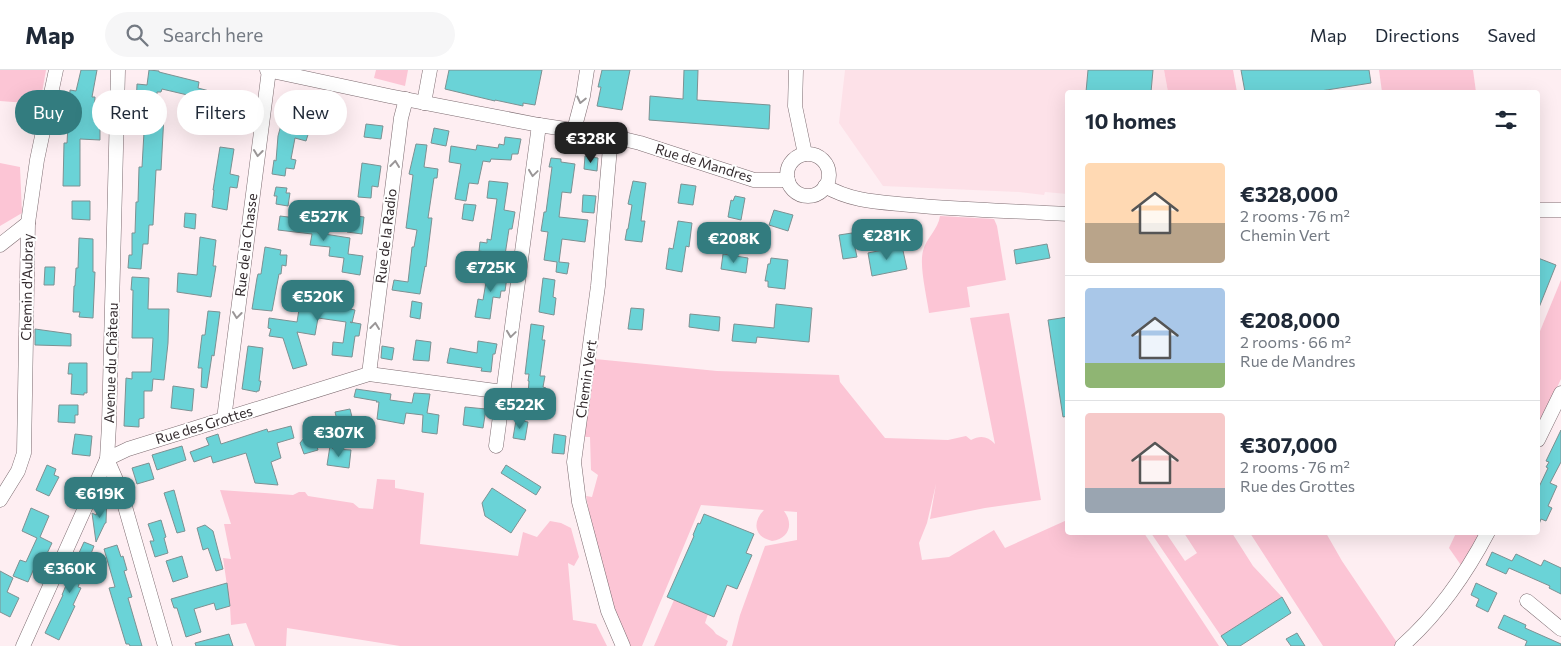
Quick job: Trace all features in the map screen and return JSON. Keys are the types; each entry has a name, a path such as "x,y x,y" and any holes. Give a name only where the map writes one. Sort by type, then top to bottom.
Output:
{"street":[{"name":"Chemin d'Aubray","path":"0,500 18,471 24,453 28,223 36,160 56,70"},
{"name":"Avenue du Château","path":"118,70 110,425 107,459 120,489 165,646"},
{"name":"Rue de Mandres","path":"268,70 424,103 539,125 612,136 640,143 754,180 788,180"},
{"name":"Rue de la Chasse","path":"224,419 268,70"},
{"path":"424,103 430,70"},
{"path":"574,130 587,70"},
{"path":"796,70 795,106 805,154"},
{"name":"Rue de la Radio","path":"369,374 401,118 406,99"},
{"path":"496,446 539,125"},
{"name":"Chemin Vert","path":"612,136 598,286 574,462 579,502 609,614 623,646"},
{"path":"805,154 817,156 826,164 829,175 825,186 816,193 805,195 794,190 788,180 788,168 791,163 805,154"},
{"path":"825,186 856,199 959,209 1065,214"},
{"path":"1540,210 1561,210"},
{"path":"0,245 28,223"},
{"name":"Rue des Grottes","path":"107,459 128,449 369,374 503,392"},
{"path":"1540,436 1561,392"},
{"path":"24,645 107,459"},
{"path":"1402,646 1415,634 1452,590 1479,550 1486,535"},
{"path":"1527,601 1561,629"}],"shaded area":[{"path":"0,70 46,70 42,90 15,90 15,102 0,101"},
{"path":"376,70 408,70 405,86 374,78"},
{"path":"845,70 1164,70 1168,90 1065,90 1065,194 1045,192 1044,195 1019,192 883,186 839,123"},
{"path":"1164,70 1233,70 1237,90 1168,90"},
{"path":"1379,70 1473,70 1476,90 1382,90"},
{"path":"0,163 20,167 22,213 0,226"},
{"path":"940,216 994,219 997,226 1006,280 967,287 970,307 929,313 922,257 925,246 937,226"},
{"path":"1561,280 1561,379 1540,423 1540,331"},
{"path":"1009,313 1041,500 985,508 930,519 936,484 927,523 919,543 922,560 949,557 994,530 1005,548 1065,521 1065,535 1145,535 1219,646 732,646 740,615 765,546 797,540 797,512 784,511 789,521 788,530 778,540 772,541 758,533 758,519 764,510 701,505 642,646 629,646 612,608 598,556 586,496 592,497 598,475 591,470 590,437 583,437 595,359 717,371 839,375 840,382 885,438 948,440 966,436 971,440 978,437 987,438 995,444 970,318"},
{"path":"377,479 395,480 395,488 424,493 420,544 518,556 523,532 537,537 550,521 561,523 571,528 579,557 574,566 568,563 573,620 596,624 607,646 400,646 287,628 286,646 255,646 246,623 231,625 223,558 231,559 224,524 231,524 220,490 293,495 305,492 308,496 353,503 359,508 373,509"},
{"path":"1152,535 1167,535 1185,561 1197,553 1185,535 1233,535 1253,566 1282,597 1221,636"},
{"path":"1251,535 1327,535 1342,561 1398,644 1394,646 1323,646"},
{"path":"1455,535 1483,535 1463,568 1449,548"},
{"path":"674,600 708,614 705,623 716,634 728,641 726,646 654,646"}],"building":[{"path":"81,70 97,70 92,90 92,135 100,135 100,140 80,139 80,186 63,186 64,143 67,143 67,135 82,135 82,90 76,90"},
{"path":"149,70 199,82 198,88 206,90 177,90 177,93 162,89 137,90 137,84 147,85"},
{"path":"449,70 542,70 535,105 523,103 523,106 445,89"},
{"path":"602,70 630,70 622,110 597,106 601,87 598,87"},
{"path":"684,70 698,70 697,100 770,105 769,129 649,120 650,96 683,99"},
{"path":"1088,70 1153,70 1151,90 1086,90"},
{"path":"1241,70 1369,70 1371,83 1327,90 1245,90"},
{"path":"366,124 383,126 381,139 364,137"},
{"path":"434,128 449,131 446,146 431,143"},
{"path":"144,135 163,135 161,170 156,170 153,225 149,225 148,244 143,244 141,269 128,268 129,255 132,255 132,233 135,233 139,167 142,167"},
{"path":"308,135 306,141 295,138 291,159 296,160 294,169 286,168 285,176 272,174 274,160 276,161 278,136"},
{"path":"505,137 521,139 518,154 512,154 511,160 491,159 490,162 483,161 478,184 469,183 466,201 455,199 461,164 449,162 451,146 476,150 477,145 498,148 499,144 504,145"},
{"path":"416,144 427,145 424,167 438,169 437,178 434,178 428,218 432,218 426,267 420,294 392,290 394,280 408,282 412,247 414,247 417,230 406,228 413,175 409,174"},
{"path":"220,147 234,149 230,174 239,176 237,188 230,187 227,210 212,207"},
{"path":"585,156 598,158 597,171 584,169"},
{"path":"551,158 575,164 571,193 562,192 559,217 588,220 585,242 562,239 559,262 569,263 567,274 556,272 557,262 544,260 548,232 541,231 544,212 546,212 552,167 549,167"},
{"path":"362,163 381,166 378,187 372,186 371,198 358,197"},
{"path":"489,181 508,183 504,210 515,212 512,229 509,229 505,255 479,251 480,242 487,243 487,239 491,240 497,199 487,198"},
{"path":"633,181 646,183 641,221 645,221 642,242 625,240 632,205 628,204"},
{"path":"681,184 696,186 693,205 678,203"},
{"path":"276,187 287,188 286,193 290,193 288,206 276,204 277,196 274,196"},
{"path":"583,195 596,196 594,213 582,212"},
{"path":"735,196 745,198 741,220 728,217 731,200 733,201"},
{"path":"72,201 90,201 90,220 72,219"},
{"path":"464,204 476,205 473,221 462,219"},
{"path":"774,210 793,215 788,231 769,225"},
{"path":"185,213 196,214 195,229 184,227"},
{"path":"349,215 364,217 362,234 347,232"},
{"path":"280,216 321,221 318,233 350,238 348,254 363,256 360,275 342,272 344,258 329,256 330,247 310,245 312,234 278,230"},
{"path":"678,221 692,223 689,247 686,246 682,272 666,269 669,248 673,249"},
{"path":"852,233 857,257 843,259 839,235"},
{"path":"200,237 216,240 213,266 216,266 211,297 177,292 178,273 197,275"},
{"path":"79,238 93,239 93,272 95,272 93,318 79,317 80,312 73,312"},
{"path":"1047,244 1050,258 1016,264 1014,250"},
{"path":"902,246 907,269 872,276 868,253"},
{"path":"265,247 281,250 280,255 287,255 286,266 282,265 281,274 279,274 272,311 252,309 258,274 261,274"},
{"path":"723,254 748,258 746,273 721,269"},
{"path":"771,258 788,260 785,289 768,287 768,281 765,281"},
{"path":"1540,259 1556,265 1540,305"},
{"path":"45,267 55,267 54,285 44,285"},
{"path":"488,270 503,272 503,276 507,277 505,291 501,291 500,298 493,297 490,319 475,317 478,299 483,300"},
{"path":"132,277 149,278 148,309 169,309 164,380 153,379 152,391 144,391 144,418 139,419 139,427 124,426 126,378 132,379 132,372 151,372 153,338 132,338"},
{"path":"543,278 555,280 553,297 556,298 554,315 539,312"},
{"path":"306,285 352,292 350,309 355,310 352,322 361,324 359,336 355,336 352,357 332,355 333,342 343,343 346,322 318,318 315,335 297,332 307,365 293,369 283,338 269,336 271,329 268,328 269,318 297,322 301,297 305,297"},
{"path":"412,301 422,303 420,319 410,317"},
{"path":"776,304 812,308 809,342 757,337 756,343 732,341 734,324 774,328"},
{"path":"631,308 644,309 642,330 628,329"},
{"path":"208,311 220,312 214,356 212,355 207,388 201,387 202,368 198,368 202,335 205,335"},
{"path":"690,314 720,317 719,331 689,327"},
{"path":"1065,317 1065,417 1063,417 1048,320"},
{"path":"531,324 544,326 542,340 545,340 540,376 545,376 543,387 546,388 544,396 541,396 538,415 527,414 530,394 528,394 529,374 525,374"},
{"path":"35,329 71,334 71,346 35,345"},
{"path":"416,340 431,342 429,361 413,360"},
{"path":"478,341 497,344 495,354 493,354 491,372 481,371 482,368 447,363 450,348 477,353"},
{"path":"248,346 263,348 259,381 261,381 259,391 257,392 242,389"},
{"path":"382,346 394,348 392,360 381,358"},
{"path":"69,363 87,363 87,393 84,393 84,395 71,394 72,374 68,374"},
{"path":"173,386 194,389 192,411 171,408"},
{"path":"356,389 391,394 390,400 412,403 414,393 430,394 427,413 439,415 437,434 422,432 423,415 406,413 404,424 377,419 379,402 354,397"},
{"path":"59,405 78,405 78,415 75,415 75,423 58,422"},
{"path":"465,407 486,409 483,428 463,425"},
{"path":"350,409 354,431 316,426 337,420 335,412"},
{"path":"516,420 528,422 525,440 513,438"},
{"path":"291,426 294,438 277,443 281,458 271,462 278,485 255,483 246,453 213,463 211,456 194,462 190,452 209,445 206,438 218,434 221,444 267,429 268,432"},
{"path":"312,428 318,450 304,454 300,443"},
{"path":"1561,430 1561,462 1550,483 1557,486 1548,506 1552,508 1546,521 1541,519 1540,522 1540,485 1548,468 1546,467 1549,462 1546,461"},
{"path":"75,434 92,436 90,456 72,454"},
{"path":"554,434 566,436 564,454 552,453"},
{"path":"182,446 186,460 157,470 152,455"},
{"path":"330,446 333,449 351,450 349,468 327,465"},
{"path":"149,463 154,479 137,484 132,468"},
{"path":"47,465 56,469 54,475 59,477 49,496 36,490"},
{"path":"506,465 541,487 536,495 501,473"},
{"path":"492,488 526,510 511,533 485,516 482,503"},
{"path":"174,490 185,531 177,533 164,493"},
{"path":"107,494 106,523 96,542 92,513 96,515"},
{"path":"31,508 49,516 40,537 52,543 41,566 36,564 28,582 13,576 20,560 26,562 37,538 22,531"},
{"path":"704,514 754,534 746,553 752,555 737,589 727,585 714,617 667,597 698,523 700,524"},
{"path":"161,520 168,553 155,557 150,541 154,541 148,524"},
{"path":"205,525 213,531 223,569 216,571 208,548 203,550 197,528"},
{"path":"84,542 94,546 78,587 81,588 73,605 75,606 59,640 45,633 63,595 68,577"},
{"path":"117,545 127,570 124,571 132,597 128,598 142,646 126,644 109,588 115,587 104,549"},
{"path":"1492,552 1512,561 1516,554 1541,566 1544,560 1561,568 1561,594 1549,588 1550,586 1509,568 1506,574 1486,565"},
{"path":"182,556 188,577 173,582 166,561"},
{"path":"0,571 13,578 7,592 19,598 10,617 0,612"},
{"path":"227,583 230,606 216,610 214,603 194,609 201,632 186,637 177,608 174,608 171,599"},
{"path":"1476,583 1497,593 1488,612 1476,606 1479,599 1471,595"},
{"path":"1282,597 1291,613 1240,646 1228,646 1221,636"},
{"path":"1504,615 1526,625 1525,628 1561,644 1561,646 1525,646 1527,641 1498,628"},
{"path":"1297,633 1305,646 1291,646 1286,639"},
{"path":"229,634 233,646 196,646 195,643"}]}
